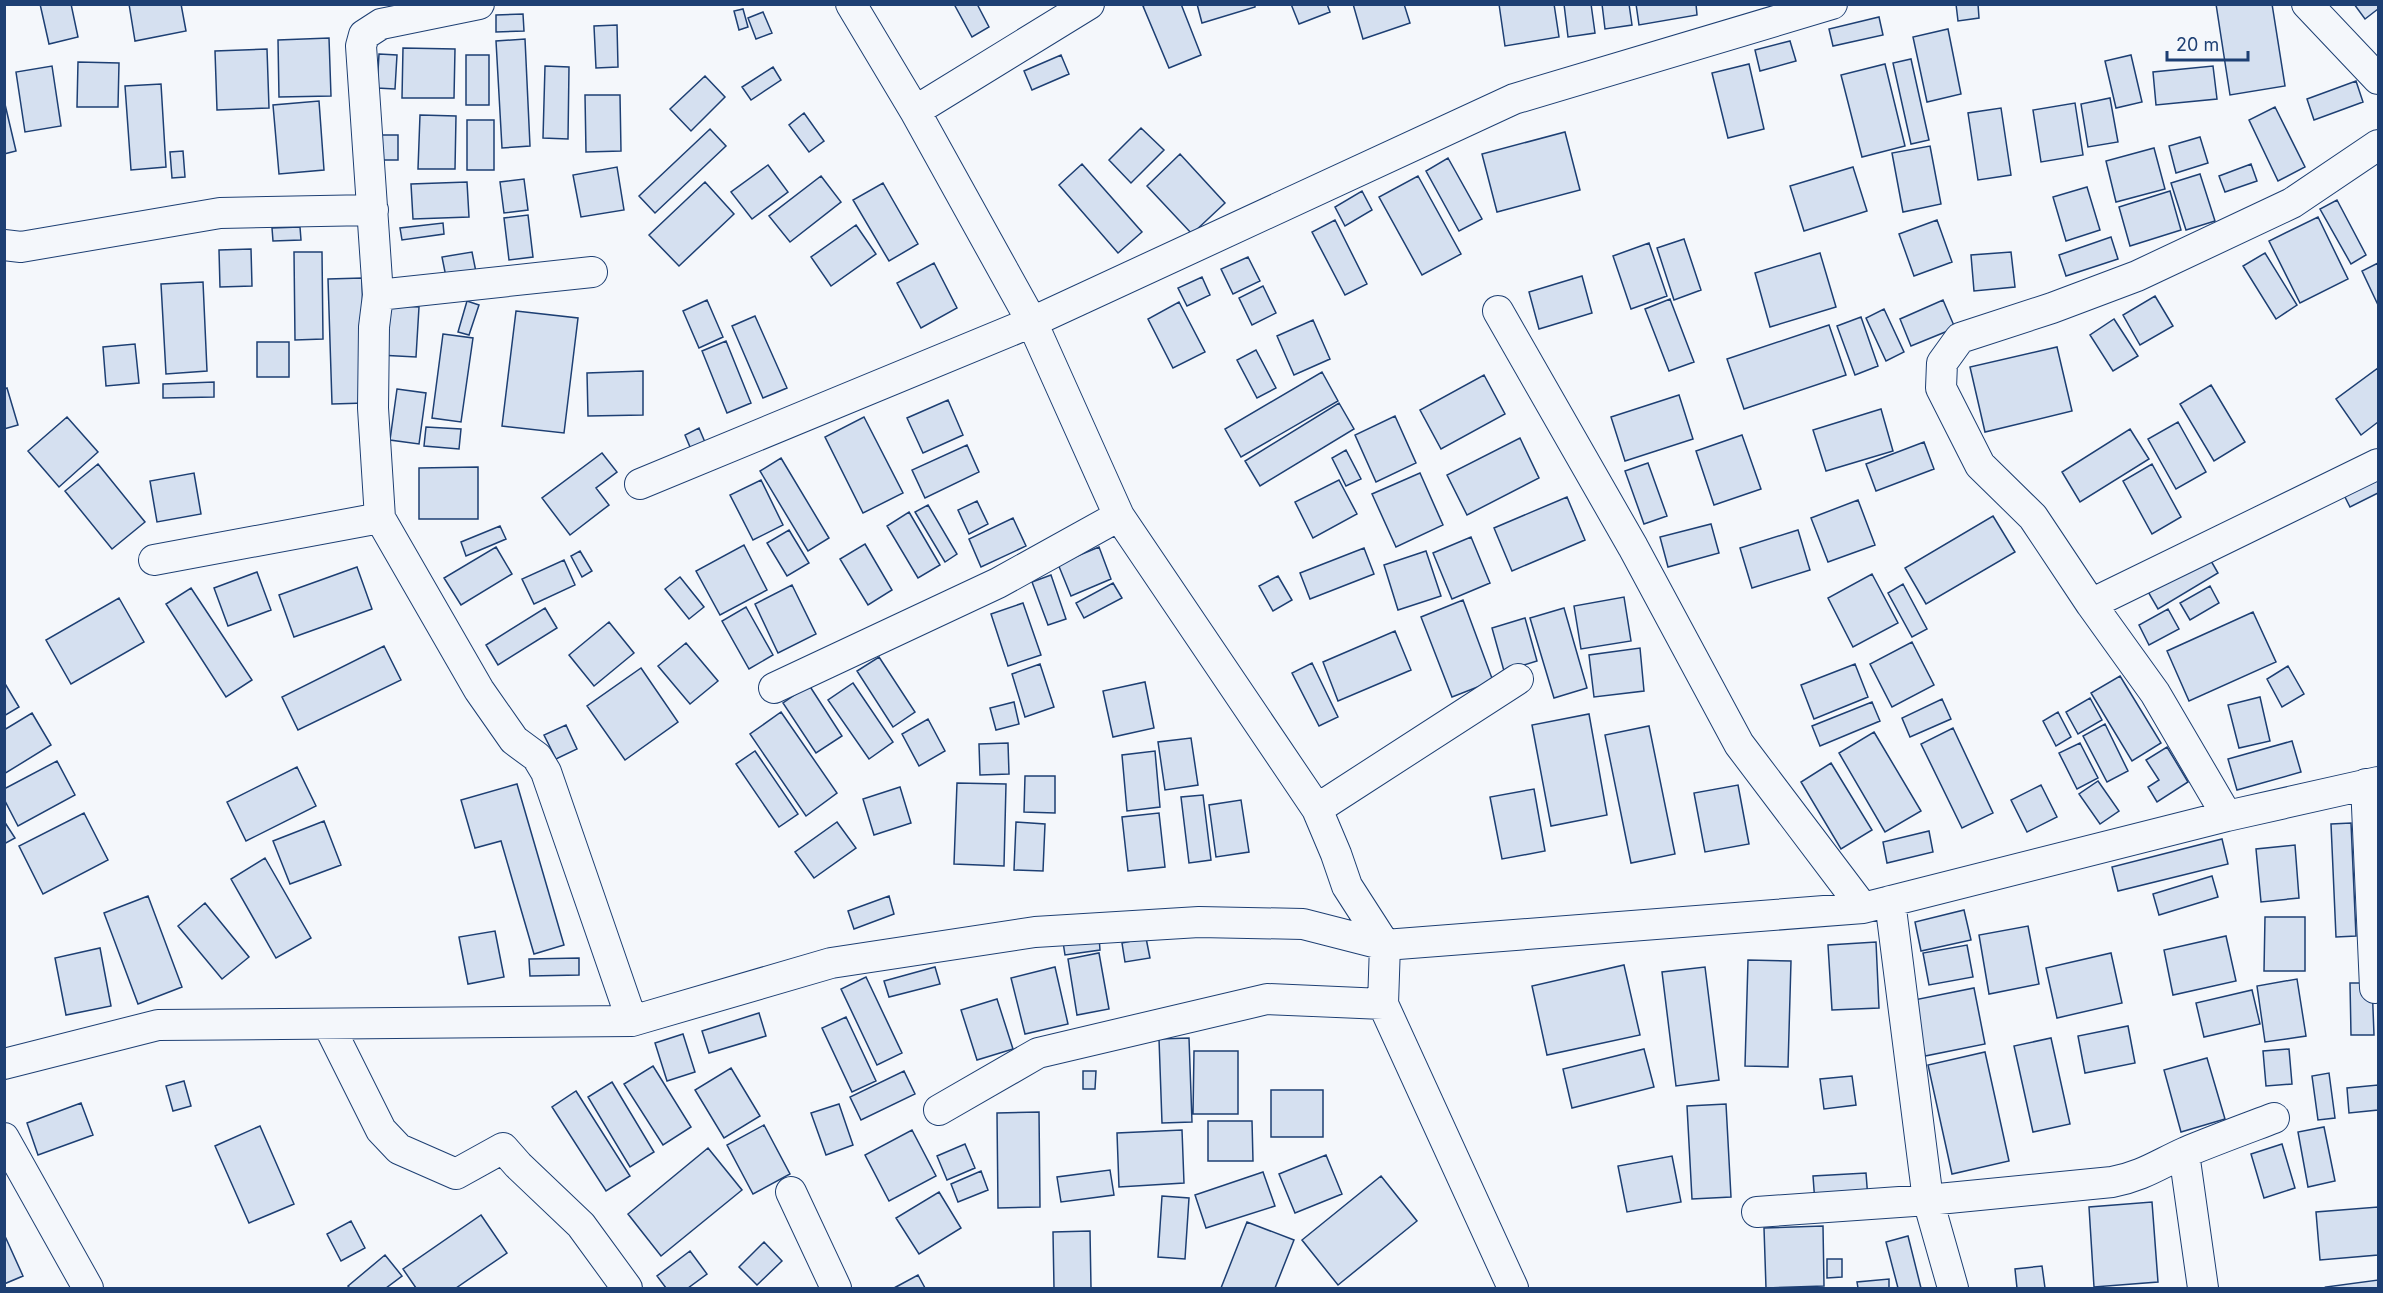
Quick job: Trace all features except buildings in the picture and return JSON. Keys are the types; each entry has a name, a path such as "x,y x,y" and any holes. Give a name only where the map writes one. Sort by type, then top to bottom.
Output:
{"street":[{"path":"479,4 381,24 364,35 361,46 378,296 374,327 373,408 380,518 478,690 514,740 537,758 546,772 632,1021"},
{"path":"851,4 915,111 1032,322 1119,516 1317,809 1347,886 1385,945 1383,1004 1513,1288"},
{"path":"915,111 1089,4"},
{"path":"640,484 1032,322 1514,99 1832,4"},
{"path":"2307,4 2379,79"},
{"path":"2227,816 2155,693 2091,604 2033,517 1980,465 1941,388 1942,363 1960,338 2052,308 2137,276 2292,203 2379,145"},
{"path":"4,245 21,247 220,213 373,210"},
{"path":"378,296 592,272"},
{"path":"1498,311 1633,547 1739,744 1877,904 1928,1200 1953,1288"},
{"path":"2091,604 2379,464"},
{"path":"774,688 998,583 1119,516"},
{"path":"154,560 380,518"},
{"path":"1317,809 1518,679"},
{"path":"4,1064 158,1025 632,1021 831,963 1035,932 1198,922 1303,924 1385,945 1877,904 2227,816 2372,783 2375,988"},
{"path":"939,1110 1038,1053 1267,999 1383,1004"},
{"path":"328,1024 381,1130 399,1149 456,1174 503,1148 581,1225 627,1288"},
{"path":"1757,1212 1928,1200 2112,1182 2133,1178 2151,1171 2184,1153 2274,1118"},
{"path":"4,1138 88,1288"},
{"path":"2184,1153 2203,1288"},
{"path":"791,1192 836,1288"}]}
